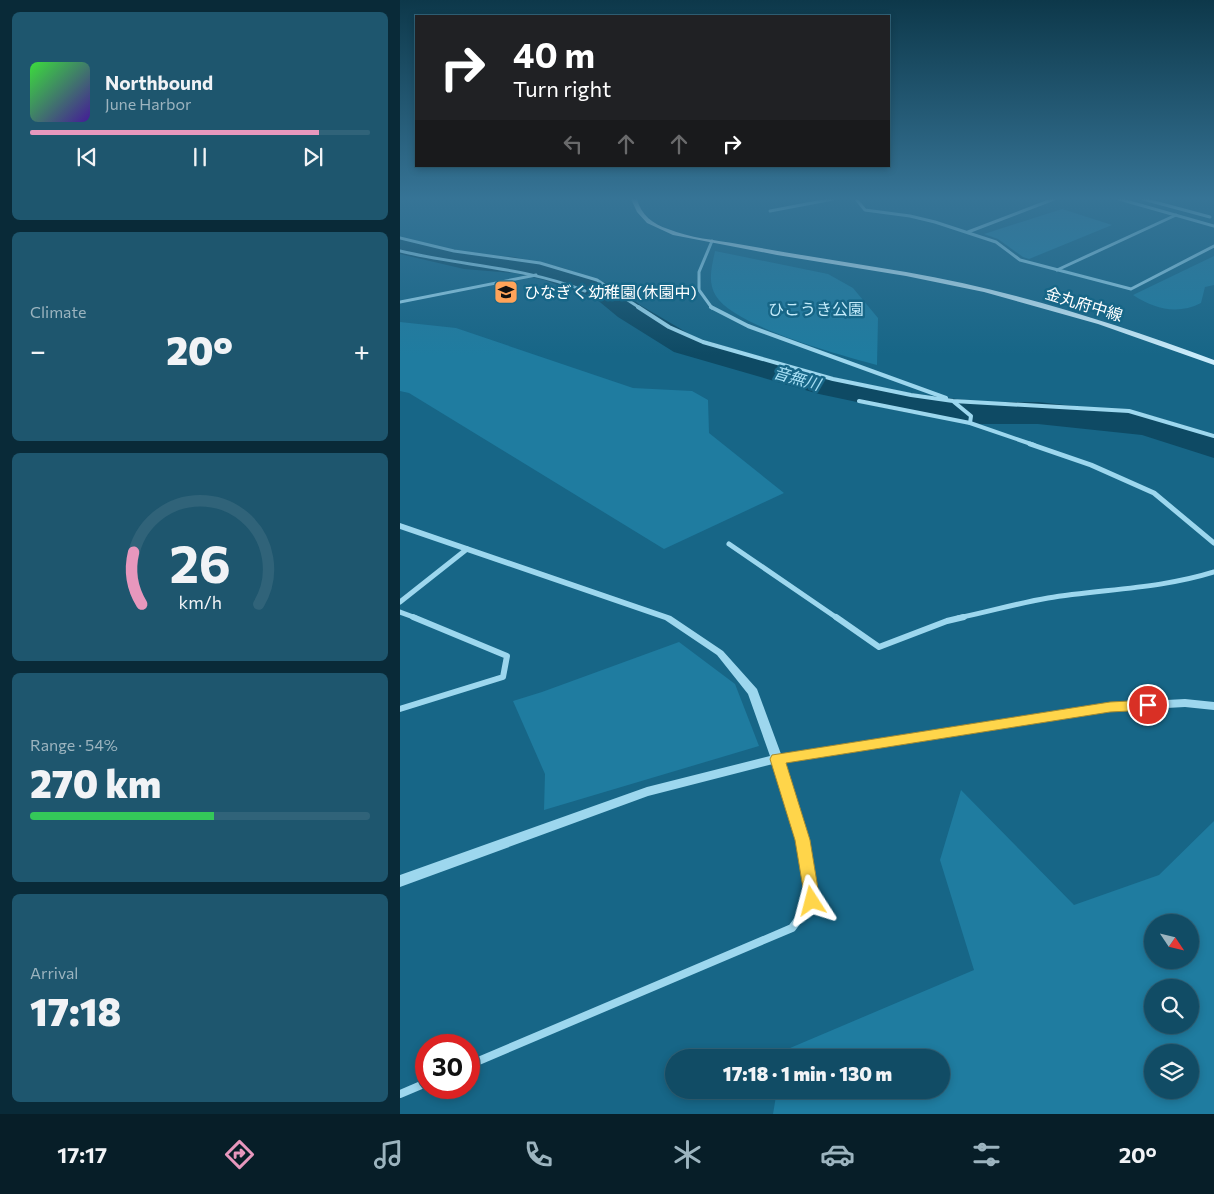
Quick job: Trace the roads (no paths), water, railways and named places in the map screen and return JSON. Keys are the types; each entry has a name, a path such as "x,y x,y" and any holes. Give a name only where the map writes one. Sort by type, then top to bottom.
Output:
{"main road":[{"name":"金丸府中線","path":"766,251 960,285 1104,323 1214,362"}],"street":[{"path":"400,251 451,263 536,275 585,291"},
{"path":"454,251 540,263 597,280 669,327 703,342 834,379 911,395 953,401 1129,411 1214,436"},
{"path":"708,251 699,272 699,290 712,309 748,326 953,401 972,416 970,423"},
{"path":"1008,251 1020,260 1131,289 1204,251"},
{"path":"1057,270 1099,251"},
{"path":"400,302 446,295 536,275"},
{"path":"859,401 970,423 1092,465 1154,492 1214,543"},
{"path":"400,526 668,618 720,653 753,692 803,840 812,901 792,928 480,1060"},
{"path":"729,544 879,647 947,621 1047,598 1133,588 1195,578 1214,572"},
{"path":"400,602 467,549"},
{"path":"400,612 507,656 503,676 400,709"},
{"path":"400,880 647,792 777,759 1110,707 1185,703 1214,706"},
{"path":"400,1094 415,1088"}],"waterway":[{"name":"音無川","path":"421,251 464,261 514,265 553,274 605,292 629,311 685,345 831,387 909,403 980,413 1038,413 1145,425 1214,447"}],"place":[{"name":"ひなぎく幼稚園(休園中)","path":"506,292"}],"park label":[{"name":"ひこうき公園","path":"816,309"}]}
